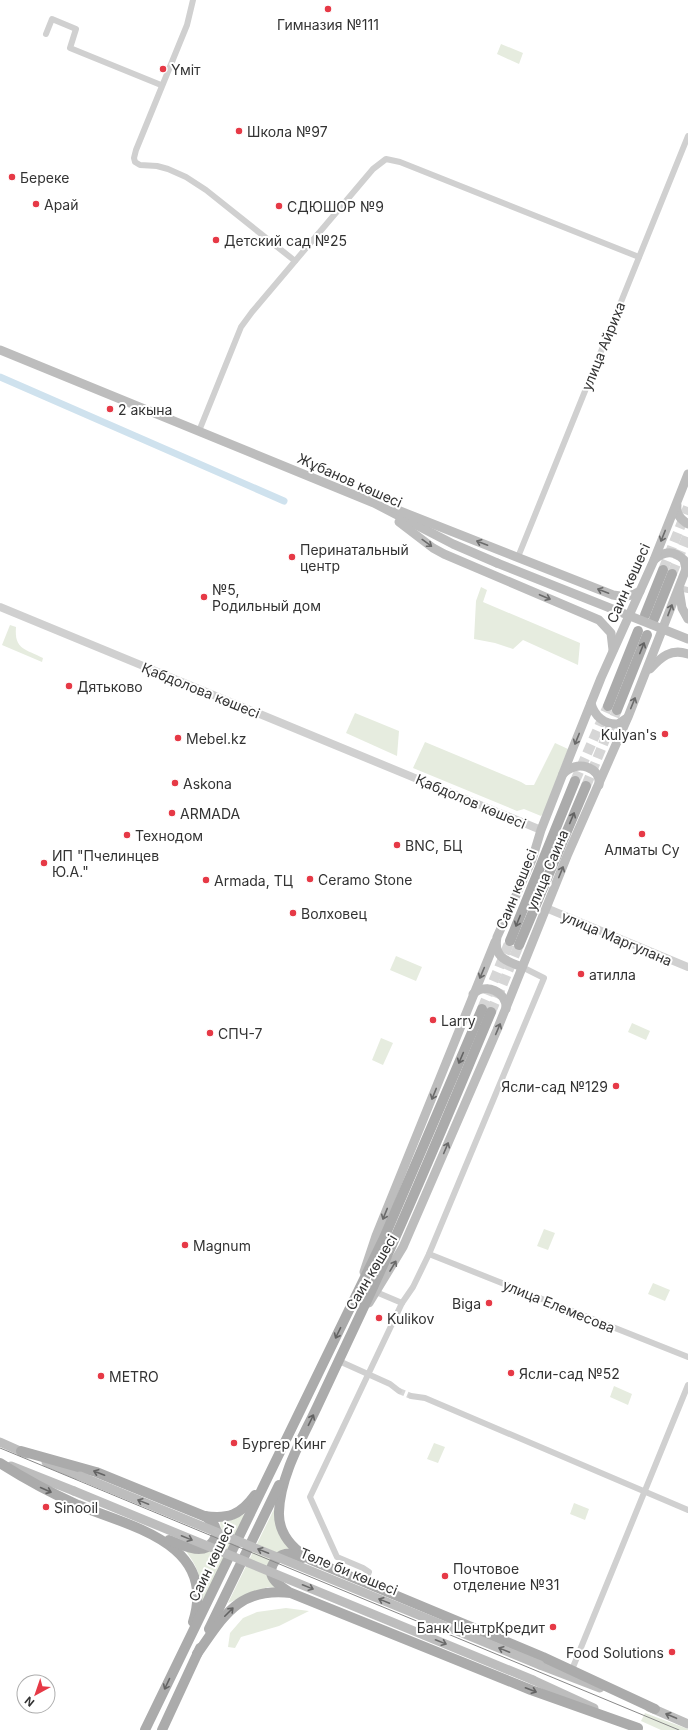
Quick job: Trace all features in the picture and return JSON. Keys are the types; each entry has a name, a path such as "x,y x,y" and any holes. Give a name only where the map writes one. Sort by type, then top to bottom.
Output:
{"main road":[{"name":"Жұбанов көшесі","path":"0,350 374,503 453,544 497,563 688,639"},
{"name":"Саин көшесі","path":"355,1298 376,1236 473,994 532,860 541,830 591,703 654,560 688,474"},
{"path":"374,503 397,510 620,597 629,596 640,591"},
{"path":"374,503 433,548 444,554 599,620 611,633 613,652"},
{"path":"677,504 677,512 679,517 688,524"},
{"path":"654,560 663,554 672,553 678,555 684,560 687,566 682,608 688,619"},
{"name":"Саин көшесі","path":"649,617 667,572"},
{"path":"599,785 646,673 684,589"},
{"name":"Саин көшесі","path":"608,706 643,633 617,710"},
{"path":"646,673 660,657 669,653 678,652 688,654"},
{"path":"591,703 596,715 605,722 618,724 628,717"},
{"path":"562,775 572,767 586,767 597,775 599,785"},
{"name":"Саин көшесі","path":"575,781 514,943 586,786"},
{"name":"улица Саина","path":"522,967 567,856 599,785"},
{"path":"498,937 496,947 500,954 509,962 522,967"},
{"name":"Саин көшесі","path":"357,1323 403,1247 506,1009 522,967"},
{"path":"473,994 483,988 490,988 501,995 505,1001 506,1009"},
{"name":"Саин көшесі","path":"145,1730 384,1238 487,1011 394,1243 357,1323"},
{"path":"311,1560 298,1552 289,1542 280,1523 279,1513 281,1495 294,1456 357,1323"},
{"name":"Төле би көшесі","path":"0,1442 540,1665 570,1673"},
{"path":"0,1462 37,1486 78,1504 194,1549 207,1548 216,1536 214,1524 204,1516 96,1472 21,1451"},
{"name":"Саин көшесі","path":"162,1730 197,1654 294,1456"},
{"path":"0,1462 533,1680 641,1729"},
{"path":"204,1516 225,1517 241,1510 253,1497 274,1466"},
{"path":"148,1532 174,1548 184,1557 194,1574 198,1599 195,1614 184,1648"},
{"path":"641,1729 531,1690 291,1593 274,1581 271,1575 271,1568 274,1562 285,1554 311,1560 365,1582 570,1673 688,1723"},
{"path":"197,1654 223,1618 239,1602 267,1592 291,1593"}],"street":[{"path":"193,0 187,24 136,150 134,158 135,162 140,165 157,166 168,169 186,176 206,190 295,261"},
{"path":"46,34 52,19 76,29 70,48 161,86"},
{"name":"улица Айриха","path":"518,557 688,136"},
{"path":"199,431 241,327 373,169 386,159 400,162 639,257"},
{"name":"Қабдолова көшесі","path":"0,607 401,772"},
{"name":"Қабдолов көшесі","path":"401,772 541,830"},
{"name":"улица Маргулана","path":"546,908 688,967"},
{"path":"365,1582 369,1572 337,1557 310,1497 402,1303 413,1288 429,1254 544,978 522,967"},
{"name":"улица Елемесова","path":"429,1254 688,1357"},
{"path":"376,1292 402,1303"},
{"path":"339,1361 367,1375 390,1384 400,1391"},
{"path":"570,1673 688,1385"},
{"path":"410,1396 425,1398 688,1510"}],"shaded area":[{"path":"501,44 523,53 519,64 497,54"},
{"path":"481,587 487,590 483,602 580,643 578,665 523,640 513,649 495,643 474,639 476,601"},
{"path":"10,625 16,627 16,635 19,645 22,648 43,658 42,662 2,645"},
{"path":"355,713 399,731 397,756 346,733"},
{"path":"425,742 526,785 534,785 555,743 568,749 544,812 541,816 524,809 517,811 413,768"},
{"path":"396,956 422,967 416,981 390,970"},
{"path":"632,1023 650,1031 646,1040 628,1032"},
{"path":"381,1038 393,1043 383,1065 372,1060"},
{"path":"544,1229 555,1233 548,1250 537,1246"},
{"path":"653,1283 670,1290 665,1301 648,1294"},
{"path":"614,1386 632,1394 628,1405 610,1397"},
{"path":"434,1443 445,1447 438,1463 427,1459"},
{"path":"574,1503 589,1509 585,1520 570,1514"},
{"path":"276,1505 292,1551 269,1568 277,1588 268,1587 228,1603"},
{"path":"247,1513 202,1606 199,1576 194,1564 185,1550 200,1554 221,1532 220,1522 232,1520"},
{"path":"286,1608 309,1611 279,1626 241,1637 235,1648 228,1647 230,1633 243,1618 257,1612"},
{"path":"645,1713 688,1730 661,1730 641,1721"}],"waterway":[{"path":"0,377 284,501"}],"tunnel":[{"path":"663,570 688,507"},
{"path":"672,574 688,534"},
{"path":"575,781 608,706"},
{"path":"586,786 617,710"},
{"path":"482,1009 510,941"},
{"path":"491,1012 519,945"},
{"path":"399,1391 411,1396"}],"tram line":[{"path":"0,1448 679,1730"}],"place":[{"name":"Гимназия №111","path":"328,9"},
{"name":"Үміт","path":"163,69"},
{"name":"Школа №97","path":"239,131"},
{"name":"Береке","path":"12,177"},
{"name":"Арай","path":"36,204"},
{"name":"СДЮШОР №9","path":"279,206"},
{"name":"Детский сад №25","path":"216,240"},
{"name":"2 акына","path":"110,409"},
{"name":"Перинатальный центр","path":"292,557"},
{"name":"№5, Родильный дом","path":"204,597"},
{"name":"Дятьково","path":"69,686"},
{"name":"Kulyan's","path":"665,734"},
{"name":"Mebel.kz","path":"178,738"},
{"name":"Askona","path":"175,783"},
{"name":"ARMADA","path":"172,813"},
{"name":"Алматы Су","path":"642,834"},
{"name":"Технодом","path":"127,835"},
{"name":"BNC, БЦ","path":"397,845"},
{"name":"ИП \"Пчелинцев Ю.А.\"","path":"44,863"},
{"name":"Ceramo Stone","path":"310,879"},
{"name":"Armada, ТЦ","path":"206,880"},
{"name":"Волховец","path":"293,913"},
{"name":"атилла","path":"581,974"},
{"name":"Larry","path":"433,1020"},
{"name":"СПЧ-7","path":"210,1033"},
{"name":"Ясли-сад №129","path":"616,1086"},
{"name":"Magnum","path":"185,1245"},
{"name":"Biga","path":"489,1303"},
{"name":"Kulikov","path":"379,1318"},
{"name":"Ясли-сад №52","path":"511,1373"},
{"name":"METRO","path":"101,1376"},
{"name":"Бургер Кинг","path":"234,1443"},
{"name":"Sinooil","path":"46,1507"},
{"name":"Почтовое отделение №31","path":"445,1576"},
{"name":"Банк ЦентрКредит","path":"553,1627"},
{"name":"Food Solutions","path":"672,1652"}]}
